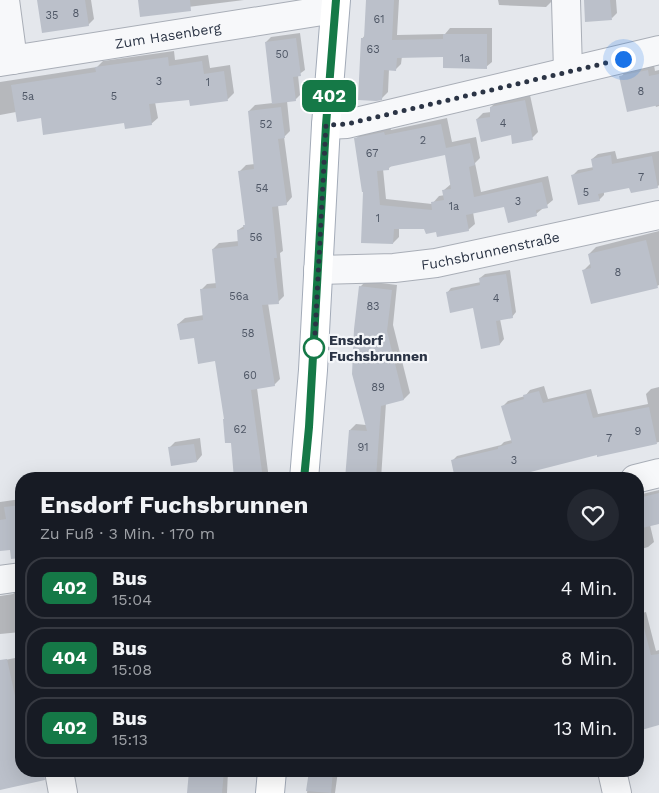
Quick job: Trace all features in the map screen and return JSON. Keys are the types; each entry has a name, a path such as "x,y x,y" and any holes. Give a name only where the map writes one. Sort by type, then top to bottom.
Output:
{"main road":[{"path":"305,472 309,427 326,125 336,4"},
{"path":"270,793 271,777"}],"street":[{"path":"5,0 6,61"},
{"path":"566,0 568,71"},
{"name":"Zum Hasenberg","path":"6,61 336,4"},
{"path":"326,125 347,124 659,50"},
{"name":"Fuchsbrunnenstraße","path":"318,270 394,268 436,264 659,214"},
{"path":"644,477 659,473"},
{"path":"0,580 15,578"},
{"path":"61,777 62,793"},
{"path":"613,777 617,793"}],"building":[{"path":"37,0 85,0 89,26 42,33"},
{"path":"138,0 190,0 191,11 140,17"},
{"path":"366,0 394,0 392,40 443,39 443,34 487,34 487,69 443,68 443,57 397,58 396,71 384,70 382,100 358,100 361,38 364,38"},
{"path":"584,0 610,0 612,20 585,22"},
{"path":"296,38 301,76 293,77 296,101 272,104 265,42"},
{"path":"168,57 169,66 202,61 204,74 224,71 228,101 190,106 189,100 149,104 152,125 125,129 124,123 43,135 41,118 17,122 11,85 96,72 95,67"},
{"path":"648,70 649,76 659,74 659,105 627,112 619,76"},
{"path":"525,100 533,140 512,144 511,135 481,142 476,119 490,117 490,107"},
{"path":"281,107 285,138 278,139 287,205 272,207 277,258 274,258 279,304 262,305 275,386 251,390 262,472 233,472 231,443 225,443 224,419 215,361 198,364 194,338 180,340 177,324 203,320 200,289 216,288 212,249 238,246 237,230 244,229 238,171 254,169 248,111"},
{"path":"441,124 446,148 470,143 475,165 469,167 474,197 542,182 548,208 536,210 537,216 508,223 504,207 466,215 469,231 437,237 436,232 426,234 424,229 394,229 393,244 361,243 363,192 354,138 384,132 385,135","holes":["445,155 451,189 442,190 444,200 431,202 432,210 380,205 377,171 389,170 389,167"]},
{"path":"611,155 612,164 652,156 658,188 631,193 629,188 598,194 600,201 578,205 571,175 593,170 591,159"},
{"path":"646,240 658,288 591,304 582,270 591,268 588,254"},
{"path":"506,274 513,318 496,321 500,345 481,349 473,308 450,313 446,292 480,285 479,278"},
{"path":"359,286 392,290 387,331 404,400 381,406 376,472 346,472 349,430 367,431 352,374 354,329"},
{"path":"539,391 543,403 586,393 593,418 649,407 657,444 597,457 597,455 530,472 454,472 451,460 498,449 498,447 512,443 501,406 524,399 523,395"},
{"path":"194,444 197,462 171,466 168,447"},
{"path":"659,493 659,524 644,528 644,497"},
{"path":"15,506 15,559 11,559 10,550 0,551 0,520 6,519 4,507"},
{"path":"644,628 651,655 659,654 659,725 644,729"},
{"path":"7,659 15,696 15,777 45,777 45,780 0,790 0,660"},
{"path":"188,777 223,777 222,793 187,793"},
{"path":"308,777 332,777 331,793 306,791"}],"bus line":[{"name":"402","path":"305,472 314,354 326,125 336,0"}],"place":[{"name":"Ensdorf Fuchsbrunnen","path":"314,348"}],"route":[{"path":"314,348 314,354 326,125 347,124 623,59"}]}
